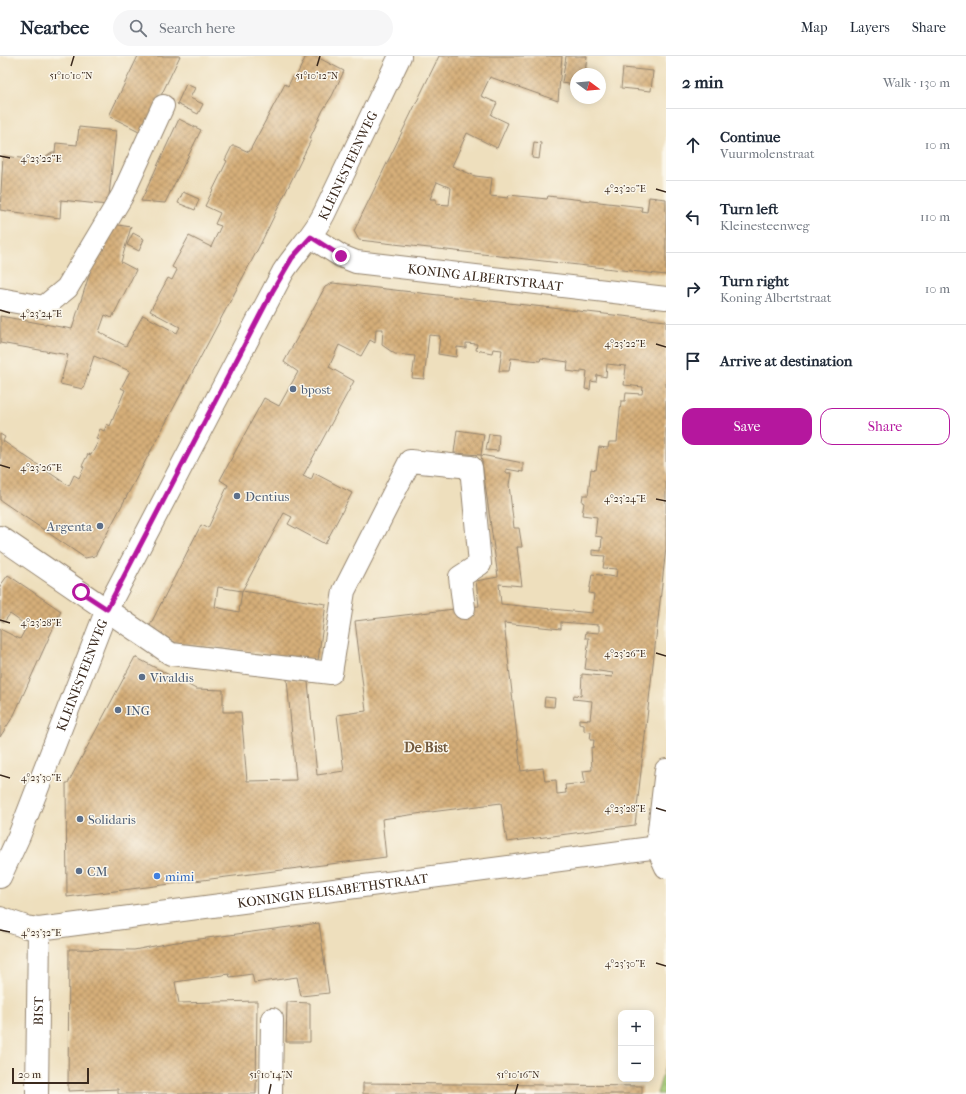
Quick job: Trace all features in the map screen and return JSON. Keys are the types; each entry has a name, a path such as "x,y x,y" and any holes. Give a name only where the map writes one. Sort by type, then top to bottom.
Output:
{"street":[{"name":"KLEINESTEENWEG","path":"0,877 19,836 107,609 283,272 292,258 311,237 324,214 400,56"},
{"path":"0,299 44,307 67,288 122,196 163,106"},
{"name":"KONING ALBERTSTRAAT","path":"311,237 341,256 356,262 666,298"},
{"path":"0,537 171,654 331,673 344,591 410,461 471,467 480,564 460,577 464,608"},
{"path":"666,770 662,847 666,868"},
{"name":"KONINGIN ELISABETHSTRAAT","path":"0,918 26,927 39,928 662,847"},
{"name":"BIST","path":"37,1094 39,928"},
{"path":"271,1094 272,1019"}],"green space":[{"path":"665,1066 666,1094 657,1094"}],"building":[{"path":"138,56 180,56 143,133 109,116"},
{"path":"306,56 315,56 344,71 332,96 323,110 310,138 312,138 260,245 95,556 85,558 0,500 0,434 5,437 3,441 69,486 74,475 79,478 84,467 82,466 88,454 91,455 99,440 96,439 100,429 104,431 107,424 110,426 125,390 121,388 130,371 94,356 83,389 60,384 68,355 0,343 0,316 72,329 97,250 112,224 131,227 121,262 136,270 112,318 105,315 99,332 126,346 143,315 177,333 180,327 150,311 168,278 172,280 177,270 172,267 189,236 211,247 221,226 215,224 220,213 205,206 227,161 225,160 232,146 249,152 285,84 288,86 293,76 296,77"},
{"path":"439,56 562,56 558,101 490,77 481,96 497,103 491,115 508,123 497,148 467,133 452,166 475,176 492,178 490,196 508,198 509,195 547,199 548,196 642,207 641,211 647,212 649,197 666,199 666,275 359,240 354,231","holes":["437,182 451,188 449,205 436,204 436,199 430,199"]},
{"path":"566,56 587,56 586,68 570,68 570,84 562,83"},
{"path":"623,68 653,71 651,91 621,88"},
{"path":"186,84 195,88 190,98 203,104 198,114 177,104"},
{"path":"179,119 201,130 165,203 141,201"},
{"path":"79,127 116,131 108,205 61,200 60,218 0,210 3,156 46,161 46,157 52,153 55,153 56,143 77,145"},
{"path":"534,142 541,143 539,159 532,158"},
{"path":"183,192 199,199 195,210 178,203"},
{"path":"133,233 144,239 139,251 127,245"},
{"path":"333,283 666,321 666,548 635,825 507,842 501,803 382,819 386,857 67,897 66,783 68,783 135,657 196,689 223,690 223,712 241,712 247,781 296,780 287,679 308,682 317,775 344,771 337,715 366,711 355,621 479,606 476,581 498,577 481,455 523,463 523,472 506,469 506,473 511,473 509,485 514,528 519,528 522,547 517,547 522,586 499,584 501,604 592,613 594,594 589,593 592,574 616,577 617,569 603,568 605,556 592,555 592,550 601,551 602,537 595,536 597,517 582,515 584,503 582,502 583,495 588,495 591,469 596,470 599,447 608,448 609,442 617,442 621,401 625,401 626,393 642,394 643,387 624,385 626,366 607,364 606,377 597,375 596,382 591,381 590,390 585,389 587,371 581,370 581,373 567,371 568,362 541,358 540,361 511,358 509,371 499,371 502,350 493,349 492,353 476,350 477,344 466,343 466,348 457,347 456,357 438,354 440,336 429,335 424,379 412,378 415,356 395,354 382,345 383,329 376,329 375,343 370,340 361,356 339,345 329,367 354,381 303,476 311,480 314,473 352,493 325,544 288,524 292,517 284,513 242,591 326,604 318,660 176,643 149,627 201,525 208,528 228,485 220,480 264,398 279,406 298,372 284,362 325,287","holes":["218,587 242,591 239,612 215,607","561,622 599,625 599,633 586,632 585,638 589,638 585,669 613,673 612,677 582,674 581,696 574,695 573,699 592,701 590,720 579,719 579,724 584,725 584,731 591,732 590,740 594,740 593,748 591,747 592,770 583,771 585,783 565,785 566,793 557,794 556,780 545,781 543,768 521,771 504,623 561,629"]},
{"path":"457,430 484,434 481,455 454,453"},
{"path":"489,434 499,435 498,451 486,450"},
{"path":"8,575 61,611 14,715 0,737 0,629 20,639 27,626 10,614 4,622 0,620 0,586"},
{"path":"545,697 555,698 554,707 544,706"},
{"path":"319,923 329,993 301,996 297,977 254,983 252,974 230,977 229,974 175,982 179,1003 257,1001 256,1094 118,1094 118,1089 68,1091 69,949 134,950 170,943"},
{"path":"287,1002 310,1003 310,1042 286,1042"},
{"path":"363,1083 642,1086 642,1094 363,1094"}],"place":[{"name":"bpost","path":"293,389"},
{"name":"Dentius","path":"237,496"},
{"name":"Argenta","path":"100,526"},
{"name":"Vivaldis","path":"142,677"},
{"name":"ING","path":"118,710"},
{"name":"Solidaris","path":"80,819"},
{"name":"CM","path":"79,871"},
{"name":"mimi","path":"157,876"}],"district":[{"name":"De Bist","path":"426,747"}],"route":[{"path":"81,592 107,609 272,292 292,258 311,237 341,256"}]}
